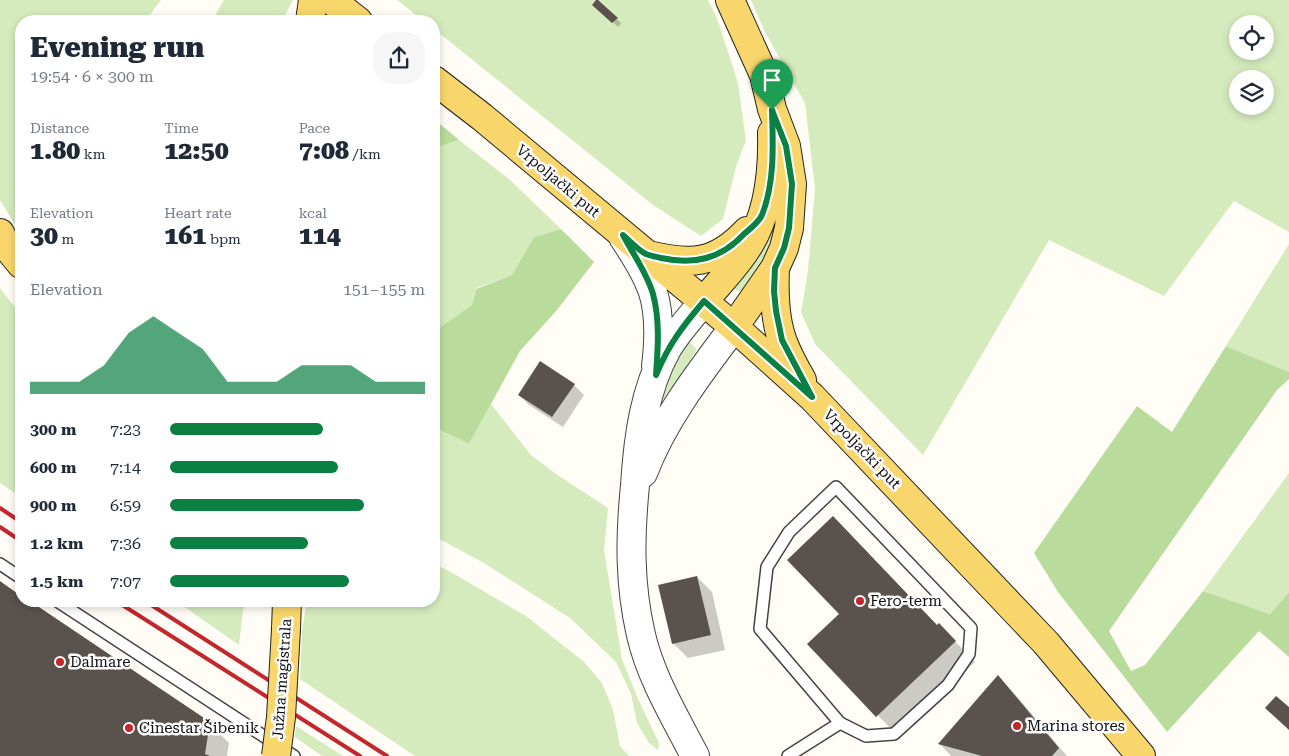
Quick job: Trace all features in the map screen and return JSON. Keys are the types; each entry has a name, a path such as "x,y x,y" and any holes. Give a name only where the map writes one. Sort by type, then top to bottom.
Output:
{"main road":[{"path":"311,15 313,0"},
{"path":"331,0 350,15"},
{"path":"730,0 764,75 772,110 786,146 792,184 789,228 784,248 775,268 734,327"},
{"name":"Vrpoljački put","path":"440,85 704,301 812,397 1046,643 1141,756"},
{"path":"704,301 748,248 761,217 767,198 773,150 772,110"},
{"path":"646,254 691,261 710,258 736,243 761,217"},
{"path":"0,233 7,247 15,257"},
{"path":"775,268 774,291 782,340 812,397"},
{"name":"Južna magistrala","path":"276,756 287,607"}],"street":[{"path":"623,235 653,293 658,320 656,375"},
{"path":"695,756 654,674 642,636 633,588 630,539 637,456 644,416 656,375 672,342 704,301"},
{"path":"634,498 645,468 664,430 705,365 734,327"}],"lane":[{"path":"836,487 971,628 969,654 948,685 894,734 866,736 840,723 760,629 767,567 789,532 836,487"},
{"path":"0,564 15,574"},
{"path":"66,607 294,756"},
{"path":"788,756 840,723"}],"green space":[{"path":"0,0 161,0 150,15 15,15 15,225 0,200"},
{"path":"224,0 293,0 285,15 215,15"},
{"path":"397,0 708,0 717,18 738,83 746,141 737,163 723,219 701,236 653,205 440,34 440,15 416,15"},
{"path":"751,0 1289,0 1289,232 1234,201 1164,296 1049,240 923,455 815,344 801,312 808,271 815,189 805,103 765,32"},
{"path":"440,124 459,140 440,146"},
{"path":"459,140 509,179 561,229 534,237 512,275 476,288 472,305 440,327 440,146"},
{"path":"776,213 779,236 746,290 738,291 735,289 735,284"},
{"path":"561,229 594,262 557,310 520,351 469,444 440,430 440,327 472,305 476,289 512,275 534,237"},
{"path":"1289,244 1289,372 1226,346"},
{"path":"0,288 15,306 15,493 0,483"},
{"path":"686,339 697,349 664,402 659,405 665,367"},
{"path":"1226,346 1289,372 1289,379 1277,390 1109,631 1131,671 1145,665 1203,591 1270,614 1289,592 1289,657 1259,631 1167,732 1058,592 1034,553 1137,406 1172,432"},
{"path":"491,404 531,455 608,508 604,550 622,659 659,743 658,750 649,743 637,723 631,694 616,662 570,618 484,563 440,539 440,430 469,444"},
{"path":"1289,473 1289,592 1270,614 1203,591"},
{"path":"440,567 526,616 584,662 602,683 613,710 620,746 629,756 415,756 300,679 302,630 306,607 440,607"},
{"path":"185,607 243,607 239,645"},
{"path":"296,726 343,756 322,756 295,737"}],"building":[{"path":"596,0 618,18 612,23 592,5"},
{"path":"540,361 575,384 552,417 518,395"},
{"path":"833,516 937,625 939,623 956,641 876,717 807,644 839,614 787,560"},
{"path":"697,576 711,635 672,644 658,585"},
{"name":"Dalmare","path":"0,581 15,592 15,607 39,607 210,722 205,754 210,756 0,756"},
{"path":"998,675 1059,748 1052,756 982,756 938,744"},
{"path":"1276,696 1289,707 1289,730 1265,708"}],"railway":[{"path":"0,508 15,518"},
{"path":"0,527 15,537"},
{"path":"125,607 360,756"},
{"path":"154,607 387,756"}],"place":[{"name":"Fero-term","path":"860,601"},
{"name":"Dalmare","path":"60,662"},
{"name":"Marina stores","path":"1017,726"},
{"name":"Cinestar Šibenik","path":"129,728"}],"route":[{"path":"772,110 786,146 792,184 789,228 784,248 775,268 774,291 776,311 782,340 794,367 812,397 704,301 681,328 667,349 656,375 658,320 653,293 623,235 646,254 671,260 691,261 710,258 736,243 761,217 767,198 773,150 772,110"}]}
